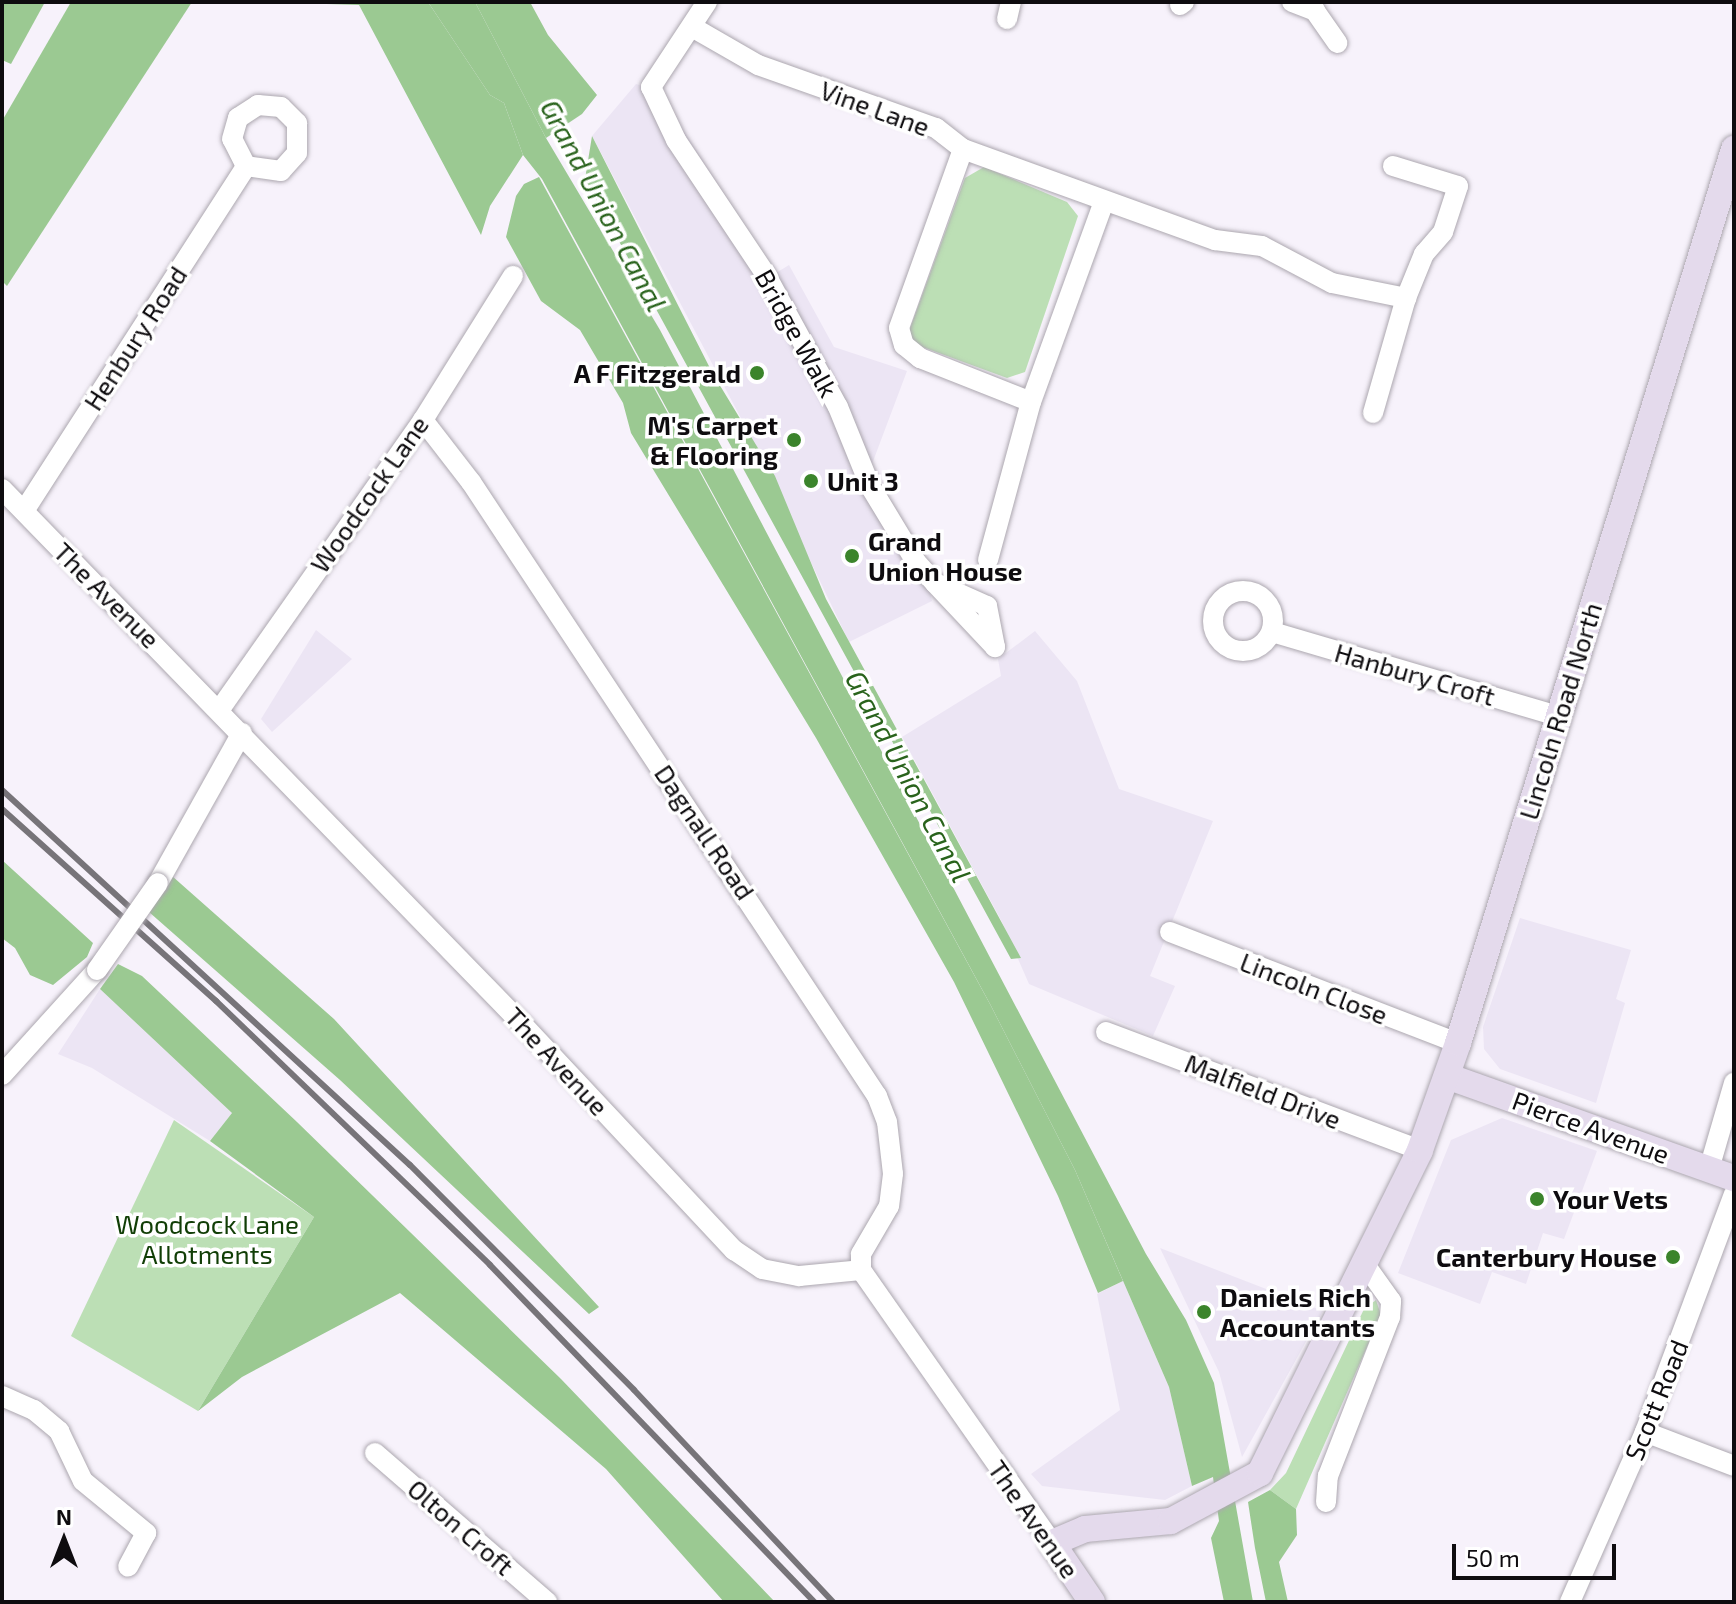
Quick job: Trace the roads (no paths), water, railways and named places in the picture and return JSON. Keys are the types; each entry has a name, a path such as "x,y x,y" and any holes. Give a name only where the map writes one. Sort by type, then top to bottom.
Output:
{"street":[{"path":"692,27 707,2"},
{"path":"1292,2 1319,6 1337,43"},
{"name":"Bridge Walk","path":"692,27 651,87 676,140 766,275 838,407 870,486 916,562 935,583"},
{"name":"Vine Lane","path":"692,27 758,65 936,128 963,149 1215,240 1262,246 1332,283 1406,298"},
{"path":"963,149 899,328 904,345 920,358 1031,402"},
{"name":"Lincoln Road North","path":"1052,1543 1085,1529 1171,1521 1260,1473 1366,1266 1420,1150 1458,1043 1558,716 1728,192 1734,149"},
{"name":"Henbury Road","path":"24,511 246,166"},
{"path":"1373,413 1406,298 1424,254 1443,232 1458,186 1393,166"},
{"path":"988,560 1031,402 1104,201"},
{"name":"Woodcock Lane","path":"220,709 423,420 513,276"},
{"name":"Dagnall Road","path":"423,420 471,482 877,1096 890,1137 893,1174 889,1206 861,1254 861,1270"},
{"name":"The Avenue","path":"2,489 220,709 734,1250 762,1269 799,1276 861,1270 1092,1602"},
{"name":"Hanbury Croft","path":"1272,632 1558,716"},
{"path":"2,1075 97,970 158,883 242,733"},
{"name":"Lincoln Close","path":"1170,932 1458,1043"},
{"name":"Malfield Drive","path":"1106,1032 1420,1150"},
{"name":"Pierce Avenue","path":"1447,1076 1734,1178"},
{"path":"1709,1169 1734,1083"},
{"name":"Scott Road","path":"1570,1602 1645,1432 1734,1194"},
{"path":"1326,1502 1328,1476 1390,1317 1391,1301 1366,1266"},
{"path":"2,1396 34,1410 59,1431 83,1481 146,1533 128,1567"},
{"path":"1645,1432 1734,1466"},
{"name":"Olton Croft","path":"375,1453 547,1602"}],"railway":[{"path":"2,790 410,1165 634,1390 833,1602"},
{"path":"2,809 216,1001 490,1265 814,1602"}],"place":[{"name":"A F Fitzgerald","path":"757,373"},
{"name":"M's Carpet & Flooring","path":"794,440"},
{"name":"Unit 3","path":"811,481"},
{"name":"Grand Union House","path":"852,556"},
{"name":"Your Vets","path":"1537,1199"},
{"name":"Canterbury House","path":"1673,1257"},
{"name":"Daniels Rich Accountants","path":"1204,1312"}],"water label":[{"name":"Grand Union Canal","path":"604,205"},
{"name":"Grand Union Canal","path":"909,776"}],"park label":[{"name":"Woodcock Lane Allotments","path":"207,1239"}]}
